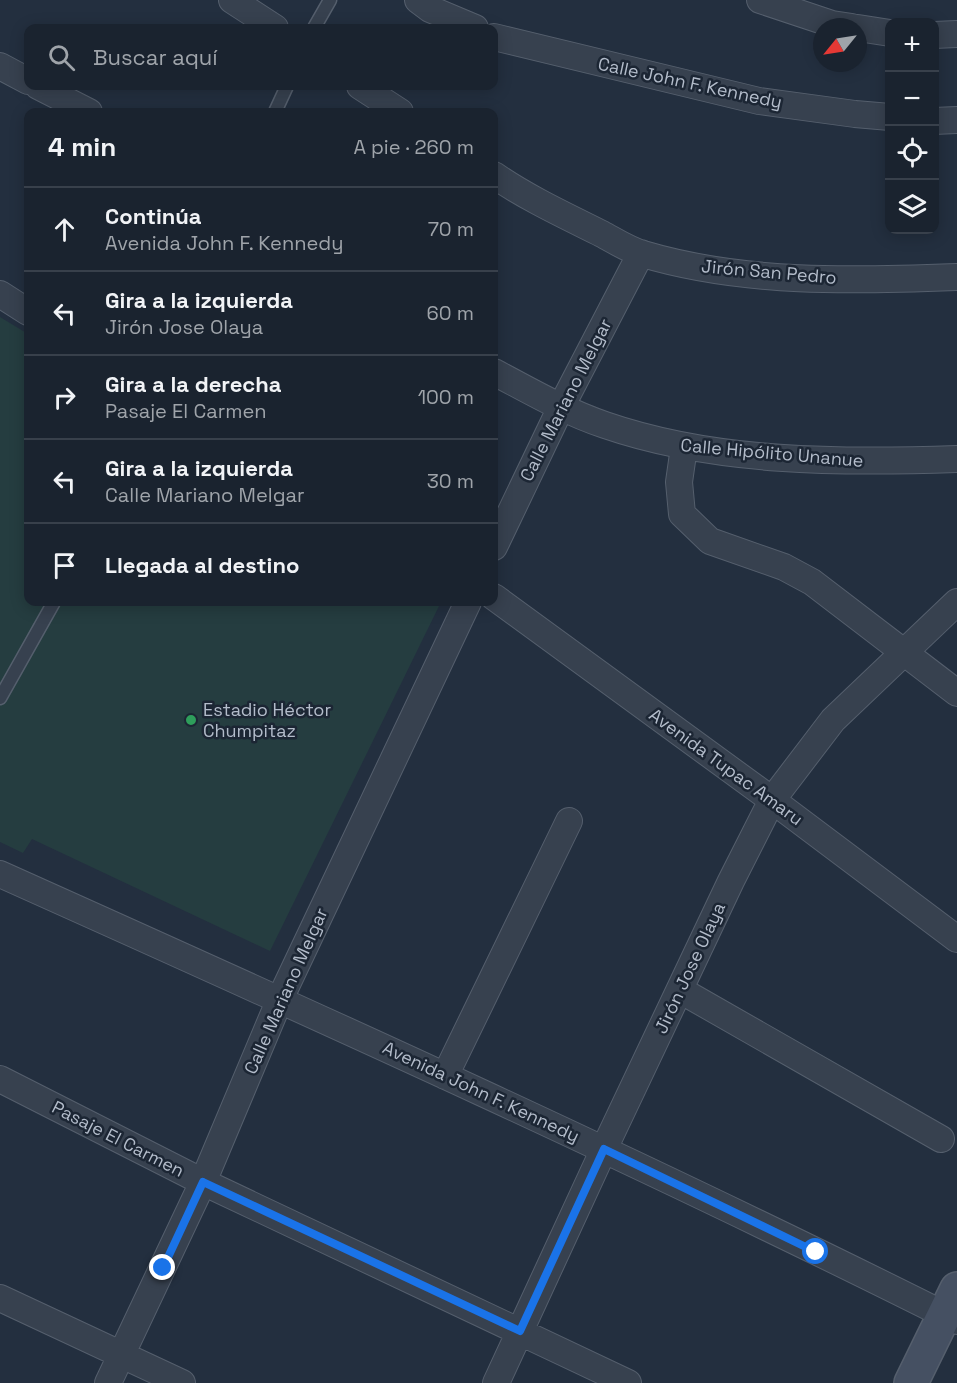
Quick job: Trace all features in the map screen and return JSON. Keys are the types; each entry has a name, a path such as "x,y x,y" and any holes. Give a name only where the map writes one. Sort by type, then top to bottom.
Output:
{"street":[{"path":"232,0 269,24"},
{"path":"418,0 430,9 466,24"},
{"path":"760,0 814,18"},
{"path":"867,29 885,32"},
{"path":"939,35 957,34"},
{"name":"Calle John F. Kennedy","path":"498,38 759,101 885,116"},
{"path":"0,66 24,79"},
{"path":"46,90 82,108"},
{"path":"366,90 394,108"},
{"path":"939,121 957,120"},
{"name":"Jirón San Pedro","path":"498,177 574,220 641,253 702,267 773,276 882,279 957,277"},
{"name":"Calle Mariano Melgar","path":"498,539 561,407 641,253"},
{"path":"0,294 24,309"},
{"name":"Calle Hipólito Unanue","path":"498,374 561,407 604,425 684,447 864,462 957,459"},
{"path":"684,447 679,482 682,514 710,541 784,567 812,582 957,693"},
{"name":"Avenida Tupac Amaru","path":"498,600 772,800 957,939"},
{"name":"Jirón Jose Olaya","path":"496,1383 604,1149 772,800 833,720 957,602"},
{"name":"Calle Mariano Melgar","path":"108,1383 203,1182 280,999 466,606"},
{"path":"446,1076 569,821"},
{"name":"Avenida John F. Kennedy","path":"0,874 280,999 952,1308"},
{"path":"680,990 941,1139"},
{"name":"Pasaje El Carmen","path":"0,1079 203,1182 628,1383"},
{"path":"0,1298 182,1383"},
{"path":"911,1383 952,1308"}],"lane":[{"path":"316,24 330,0"},
{"path":"277,108 285,90"},
{"path":"0,698 52,606"}],"green space":[{"name":"Estadio Héctor Chumpitaz","path":"0,317 24,332 24,606 439,606 270,951 32,839 23,853 0,842"}],"place":[{"name":"Estadio Héctor Chumpitaz","path":"191,720"}],"route":[{"path":"163,1268 203,1182 520,1331 604,1149 816,1252"}]}
